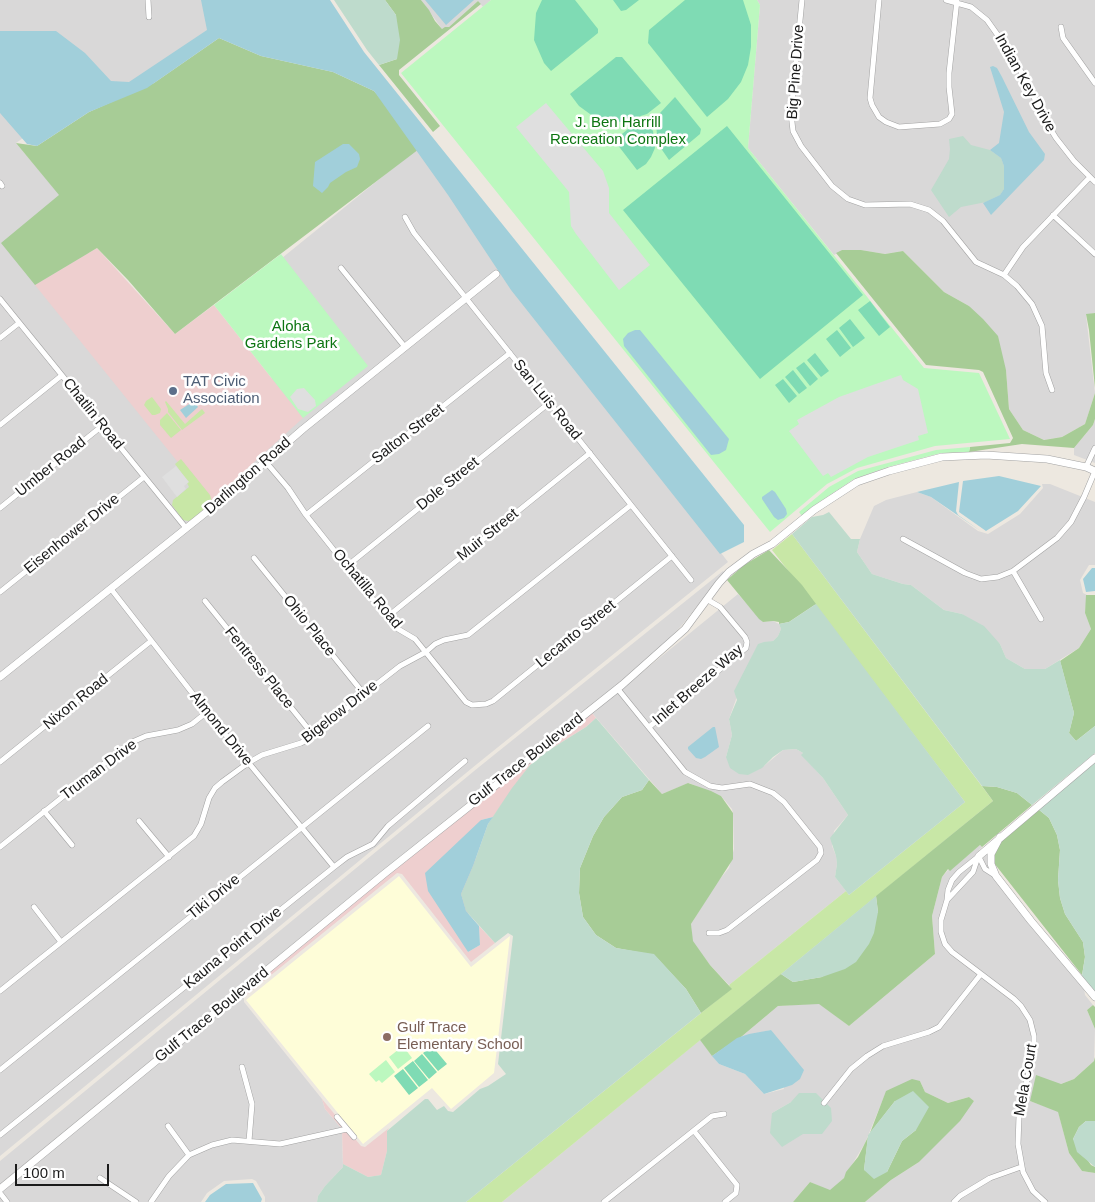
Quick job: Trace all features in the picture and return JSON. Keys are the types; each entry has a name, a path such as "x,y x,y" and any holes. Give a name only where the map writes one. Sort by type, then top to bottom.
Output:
{"street":[{"path":"148,0 150,17"},
{"name":"Big Pine Drive","path":"802,0 791,113 793,130 801,146 832,186 848,199 865,205 910,204 929,210 943,221 976,262 1004,275 1026,295 1038,315 1043,336 1046,373 1052,390"},
{"path":"879,0 870,98 879,117 899,127 940,124 949,119 952,114 949,73 957,1"},
{"name":"Indian Key Drive","path":"946,0 957,1 978,11 997,32 1023,73 1048,125 1065,150 1095,182"},
{"path":"1061,27 1063,38 1095,83"},
{"path":"1004,275 1023,248 1090,177"},
{"path":"1053,215 1095,254"},
{"name":"San Luis Road","path":"405,218 414,233 691,580"},
{"path":"341,268 405,347"},
{"name":"Darlington Road","path":"0,677 111,589 246,479 265,461 496,274"},
{"name":"Chatlin Road","path":"0,299 186,528"},
{"path":"0,338 19,323"},
{"name":"Salton Street","path":"306,514 510,353"},
{"path":"0,425 61,376"},
{"name":"Dole Street","path":"347,566 549,403"},
{"name":"Umber Road","path":"0,508 102,426"},
{"path":"1086,467 1095,448"},
{"name":"Muir Street","path":"387,617 590,453"},
{"name":"Gulf Trace Boulevard","path":"0,1189 384,874 617,688 674,640 695,618 719,583 729,572 753,554 772,544 814,510 857,482 889,471 942,457 986,455 1047,458 1086,467 1095,471"},
{"name":"Ochatilla Road","path":"265,461 387,617 398,629 415,639 466,702 478,706"},
{"path":"903,539 965,574 981,578 998,577 1013,571 1057,538 1071,522 1095,471"},
{"name":"Eisenhower Drive","path":"0,592 144,477"},
{"name":"Bigelow Drive","path":"0,991 194,836 201,824 209,798 215,788 262,755 301,743 314,736 400,666 426,652 435,644 468,635 476,630 631,505"},
{"name":"Lecanto Street","path":"478,706 493,701 672,556"},
{"name":"Ohio Place","path":"254,558 364,694"},
{"path":"1013,571 1041,619"},
{"name":"Almond Drive","path":"111,589 207,712 334,867"},
{"name":"Inlet Breeze Way","path":"649,727 746,648 745,637 720,606 708,600"},
{"name":"Fentress Place","path":"204,601 314,736"},
{"name":"Nixon Road","path":"0,762 151,641"},
{"path":"617,688 685,772 710,786 722,788 750,784 773,793 784,802 820,847 821,854 817,860 727,930 719,933 709,933"},
{"name":"Truman Drive","path":"0,847 130,743 146,736 178,730 192,724 207,712"},
{"name":"Tiki Drive","path":"0,1070 428,726"},
{"path":"996,876 985,869 979,856 1095,758"},
{"name":"Kauna Point Drive","path":"0,1135 334,867 347,857 373,844 388,826 465,761"},
{"path":"44,811 72,845"},
{"path":"139,821 169,857"},
{"path":"1000,837 990,854 991,864 996,876 1095,997"},
{"name":"Mela Court","path":"947,900 973,872 979,856"},
{"name":"Mela Court","path":"979,856 955,876 948,890 941,920 943,938 952,952 1021,1006 1030,1020 1033,1030 1034,1048 1019,1116 1018,1137 1021,1167 1029,1185 1045,1202"},
{"path":"973,872 985,869"},
{"path":"34,907 61,942"},
{"path":"824,1103 848,1073 867,1056 883,1046 929,1032 942,1024 981,974"},
{"path":"242,1067 252,1104 249,1141"},
{"path":"604,1202 712,1116 724,1114"},
{"path":"337,1117 354,1137"},
{"path":"168,1126 189,1155"},
{"path":"151,1202 169,1176 189,1155 212,1145 232,1140 280,1144 347,1129"},
{"path":"694,1131 737,1185 736,1192 725,1202"},
{"path":"954,1202 960,1196 990,1178 1021,1167"},
{"path":"100,1178 136,1202"},
{"path":"0,1193 7,1202"}],"shaded area":[{"path":"0,0 210,0 216,31 143,83 83,96 16,143 60,195 210,501 241,476 265,449 282,258 419,147 509,275 728,562 477,764 0,1156"},
{"path":"334,0 385,0 396,15 400,40 397,59 379,65"},
{"path":"421,0 491,0 483,7 478,1 449,27 442,29"},
{"path":"757,0 1095,0 1095,313 1086,315 1095,393 1085,424 1062,437 1044,440 1023,430 1009,409 1006,370 969,306 944,292 903,251 885,254 861,250 842,250 834,255 748,148 760,5"},
{"path":"546,103 603,171 609,188 609,213 650,265 619,290 571,226 569,192 516,127"},
{"path":"963,136 971,145 990,150 1001,158 1004,166 1004,189 1000,195 986,202 961,207 949,217 931,190 949,159 949,139"},
{"path":"97,248 175,334 214,305 303,418 210,502 35,285"},
{"path":"901,375 903,380 918,389 928,433 918,436 919,440 868,457 831,477 828,473 823,476 789,431 799,424 797,420 839,397"},
{"path":"304,388 315,400 316,406 308,412 298,409 290,397 297,389"},
{"path":"1095,419 1095,463 1074,455 1074,448 1093,425"},
{"path":"176,466 189,482 184,486 186,489 177,497 162,477"},
{"path":"1042,484 1050,484 1095,502 1095,565 1089,565 1080,580 1083,593 1087,595 1085,613 1091,629 1079,648 1045,669 1025,669 1006,658 1000,644 962,614 944,610 911,585 872,574 857,552 860,539 874,506 886,500 917,492 931,497 978,531 988,534 1020,514 1043,488"},
{"path":"829,512 851,539 860,539 857,552 872,574 911,585 944,610 962,614 984,626 1000,644 1006,658 1025,669 1045,669 1060,660 1074,713 1069,733 1076,741 1095,726 1095,753 1032,805 1017,793 997,787 982,786 792,534 812,517"},
{"path":"723,571 682,625 656,653 382,871 0,1184 0,1161 479,767"},
{"path":"738,594 763,622 773,621 779,624 781,629 773,641 758,645 747,668 729,719 732,735 726,757 764,766 783,750 796,749 803,753 802,755 823,778 848,815 834,831 832,846 837,864 835,877 846,891 729,985 710,965 692,941 691,924 715,885 729,868 734,849 732,809 721,796 689,783 662,794 592,713"},
{"path":"816,604 965,802 849,895 835,877 836,856 830,838 848,815 823,778 801,755 803,753 796,749 783,750 762,768 748,775 739,774 730,768 726,757 732,735 729,719 737,700 734,691 758,644 773,641 781,629 779,624 789,622"},
{"path":"592,713 596,718 586,727 546,752 530,765 493,817 481,820 464,945 468,952 480,945 479,926 495,943 471,962 402,874 397,873 244,997 242,994 386,876"},
{"path":"596,718 649,780 642,790 622,797 604,817 593,836 580,868 579,893 583,917 596,935 616,948 654,954 686,989 701,1013 466,1202 317,1202 318,1196 343,1167 343,1164 368,1177 381,1175 387,1151 387,1131 425,1099 428,1099 437,1110 444,1106 448,1111 453,1112 480,1089 506,1074 498,1064 513,936 508,933 495,943 466,911 461,894 488,824 512,788 530,765 546,752 586,727"},
{"path":"1095,763 1095,992 1082,976 1085,957 1083,942 1065,914 1060,898 1058,880 1060,850 1057,835 1049,818 1038,809"},
{"path":"980,845 982,847 979,850 984,855 987,854 989,870 1084,988 1085,995 1093,1005 1087,1010 1095,1029 1094,1061 1074,1079 1030,1101 1058,1111 1069,1153 1082,1171 1095,1173 1095,1202 865,1202 891,1180 919,1162 974,1101 969,1097 948,1103 925,1092 920,1081 886,1092 865,1143 844,1178 830,1191 810,1182 793,1202 502,1202 700,1040 719,1064 745,1074 764,1094 784,1089 771,1030 741,1037 778,1006 819,1003 849,1026 935,954 932,916 942,877","holes":["791,1102 822,1134 803,1134 772,1113"]},
{"name":"Gulf Trace Elementary School","path":"399,876 471,967 510,936 494,1073 451,1109 432,1088 363,1144 246,1000"},
{"path":"876,896 878,912 874,933 869,944 856,962 845,969 822,977 793,982 781,974"},
{"path":"242,994 244,1002 322,1099 325,1109 342,1129 343,1167 325,1186 318,1196 317,1202 265,1202 265,1197 256,1181 252,1179 224,1181 207,1193 201,1202 0,1202 0,1193"},
{"path":"913,1091 929,1107 916,1130 902,1141 887,1172 874,1179 864,1170 868,1135 895,1101"},
{"path":"799,1093 816,1093 831,1108 832,1121 822,1134 803,1134 782,1147 770,1133 772,1113 791,1102"},
{"path":"322,1099 361,1146 365,1147 389,1128 387,1131 387,1151 381,1175 368,1177 343,1164 342,1129 325,1109"},
{"path":"1086,1121 1095,1121 1095,1167 1077,1152 1073,1139 1079,1127"}],"green space":[{"path":"385,0 421,0 442,29 449,27 478,1 481,4 399,70 399,75 440,126 433,132 379,65 397,59 396,15"},
{"name":"J. Ben Harrill Recreation Complex","path":"491,0 757,0 760,5 748,148 924,368 979,373 1010,439 935,446 857,468 827,484 770,532 401,73"},
{"path":"542,0 575,0 598,29 598,33 551,71 544,63 534,40 536,13"},
{"path":"613,0 639,0 626,10 621,11"},
{"path":"685,0 743,0 751,25 751,47 748,65 741,82 728,99 707,117 648,43 649,30"},
{"path":"219,38 261,56 333,72 374,91 423,146 175,334 97,248 35,285 1,243 59,195 16,143 37,146 89,112 154,83"},
{"path":"616,57 622,57 661,103 647,114 621,122 603,120 590,114 579,106 570,94"},
{"path":"675,97 701,129 700,134 669,160 658,144 656,125 660,113"},
{"path":"643,117 653,131 655,148 646,164 637,170 617,144 617,138"},
{"path":"727,126 863,295 760,379 623,210"},
{"path":"842,250 861,250 885,254 903,251 944,292 969,306 983,319 998,336 1006,370 1009,409 1023,430 1044,440 1062,437 1085,424 1095,393 1095,419 1093,425 1074,448 1022,444 969,452 970,447 1010,443 1013,438 983,372 926,365 836,253"},
{"name":"Aloha Gardens Park","path":"281,254 368,366 303,418 214,305"},
{"path":"870,301 890,327 879,336 858,310"},
{"path":"1095,313 1095,388 1086,314"},
{"path":"850,319 865,338 853,347 839,328"},
{"path":"837,330 851,348 840,357 826,339"},
{"path":"815,353 829,371 821,377 807,360"},
{"path":"804,362 818,379 810,386 796,368"},
{"path":"793,370 807,388 799,394 785,377"},
{"path":"783,379 797,396 789,403 775,385"},
{"path":"152,397 161,409 160,413 155,415 152,415 144,405"},
{"path":"166,401 185,424 202,409 205,413 182,430 168,412"},
{"path":"167,413 181,430 171,438 160,425 160,420"},
{"path":"970,447 969,452 941,453 888,467 854,479 812,507 802,516 799,512 829,487 858,471 936,450"},
{"path":"181,459 210,495 212,502 192,520 188,521 183,520 172,505 173,500 189,487 188,482 175,464"},
{"path":"792,534 993,801 502,1202 466,1202 731,989 729,985 846,891 849,895 965,802 772,550"},
{"path":"769,550 802,585 816,604 789,622 779,624 779,622 773,621 763,622 727,580 744,565"},
{"path":"1086,595 1095,595 1095,726 1076,741 1069,733 1074,713 1060,661 1079,648 1091,629 1085,613"},
{"path":"649,780 662,794 688,783 711,791 721,796 733,813 733,859 691,924 693,941 710,965 732,989 701,1013 686,989 654,955 616,948 596,935 583,917 579,893 580,868 593,836 604,817 622,797 642,790"},
{"path":"982,786 997,787 1017,793 1032,805 982,847 980,845 950,871 948,869 942,877 932,916 935,954 849,1026 819,1004 778,1006 741,1037 712,1056 700,1040 781,974 793,982 822,977 878,912 876,896 993,801"},
{"path":"1038,809 1049,818 1057,835 1060,850 1058,880 1060,898 1065,914 1083,942 1085,957 1082,975 994,863 994,855 1003,839"},
{"path":"1093,1005 1095,1007 1095,1029 1087,1010"},
{"path":"403,1046 412,1058 398,1069 389,1057"},
{"path":"432,1046 447,1064 438,1071 423,1053"},
{"path":"422,1054 437,1072 429,1079 414,1061"},
{"path":"1095,1057 1095,1121 1086,1121 1079,1127 1073,1139 1091,1165 1095,1167 1095,1173 1082,1171 1069,1153 1058,1112 1030,1101 1036,1075 1061,1084 1074,1079 1094,1061"},
{"path":"386,1060 395,1072 382,1083 379,1080 376,1082 369,1074"},
{"path":"413,1061 428,1080 419,1087 404,1068"},
{"path":"403,1069 418,1088 409,1095 394,1076"},
{"path":"912,1079 920,1081 925,1092 948,1103 969,1097 974,1101 960,1121 919,1162 891,1180 865,1202 793,1202 810,1182 830,1190 844,1178 868,1137 864,1170 887,1172 902,1141 916,1130 895,1101 870,1133 886,1091"}],"water":[{"path":"201,0 330,0 364,52 744,525 744,542 720,554 511,290 448,195 374,91 333,72 261,56 219,38 147,88 89,112 37,146 27,144 0,113 0,31 56,31 85,53 111,81 129,82 207,30"},
{"path":"425,0 474,0 446,25"},
{"path":"990,67 997,68 1002,77 1029,132 1045,154 1044,160 991,215 983,203 1000,195 1004,189 1004,166 1001,158 990,150 999,143 1004,112"},
{"path":"343,144 349,144 359,154 360,159 357,167 330,183 322,193 313,186 315,162"},
{"path":"640,330 729,439 726,450 719,454 711,455 624,346 623,339 628,333"},
{"path":"194,401 198,407 186,418 180,410"},
{"path":"999,476 1041,486 1018,511 986,531 959,512 963,481"},
{"path":"959,482 956,511 958,515 982,532 931,497 917,492"},
{"path":"772,490 786,509 787,514 784,518 778,520 762,499"},
{"path":"1092,568 1095,568 1095,591 1086,592 1083,579"},
{"path":"715,727 719,747 701,759 696,758 688,747"},
{"path":"493,817 488,824 461,894 466,911 479,926 480,945 468,952 428,891 425,873 481,820"},
{"path":"771,1030 804,1070 800,1079 792,1085 764,1094 745,1074 719,1064 712,1056 737,1038"},
{"path":"253,1183 262,1199 261,1202 205,1202 210,1195 226,1184"}],"place":[{"name":"TAT Civic Association","path":"173,391"},
{"name":"Gulf Trace Elementary School","path":"387,1037"}]}
